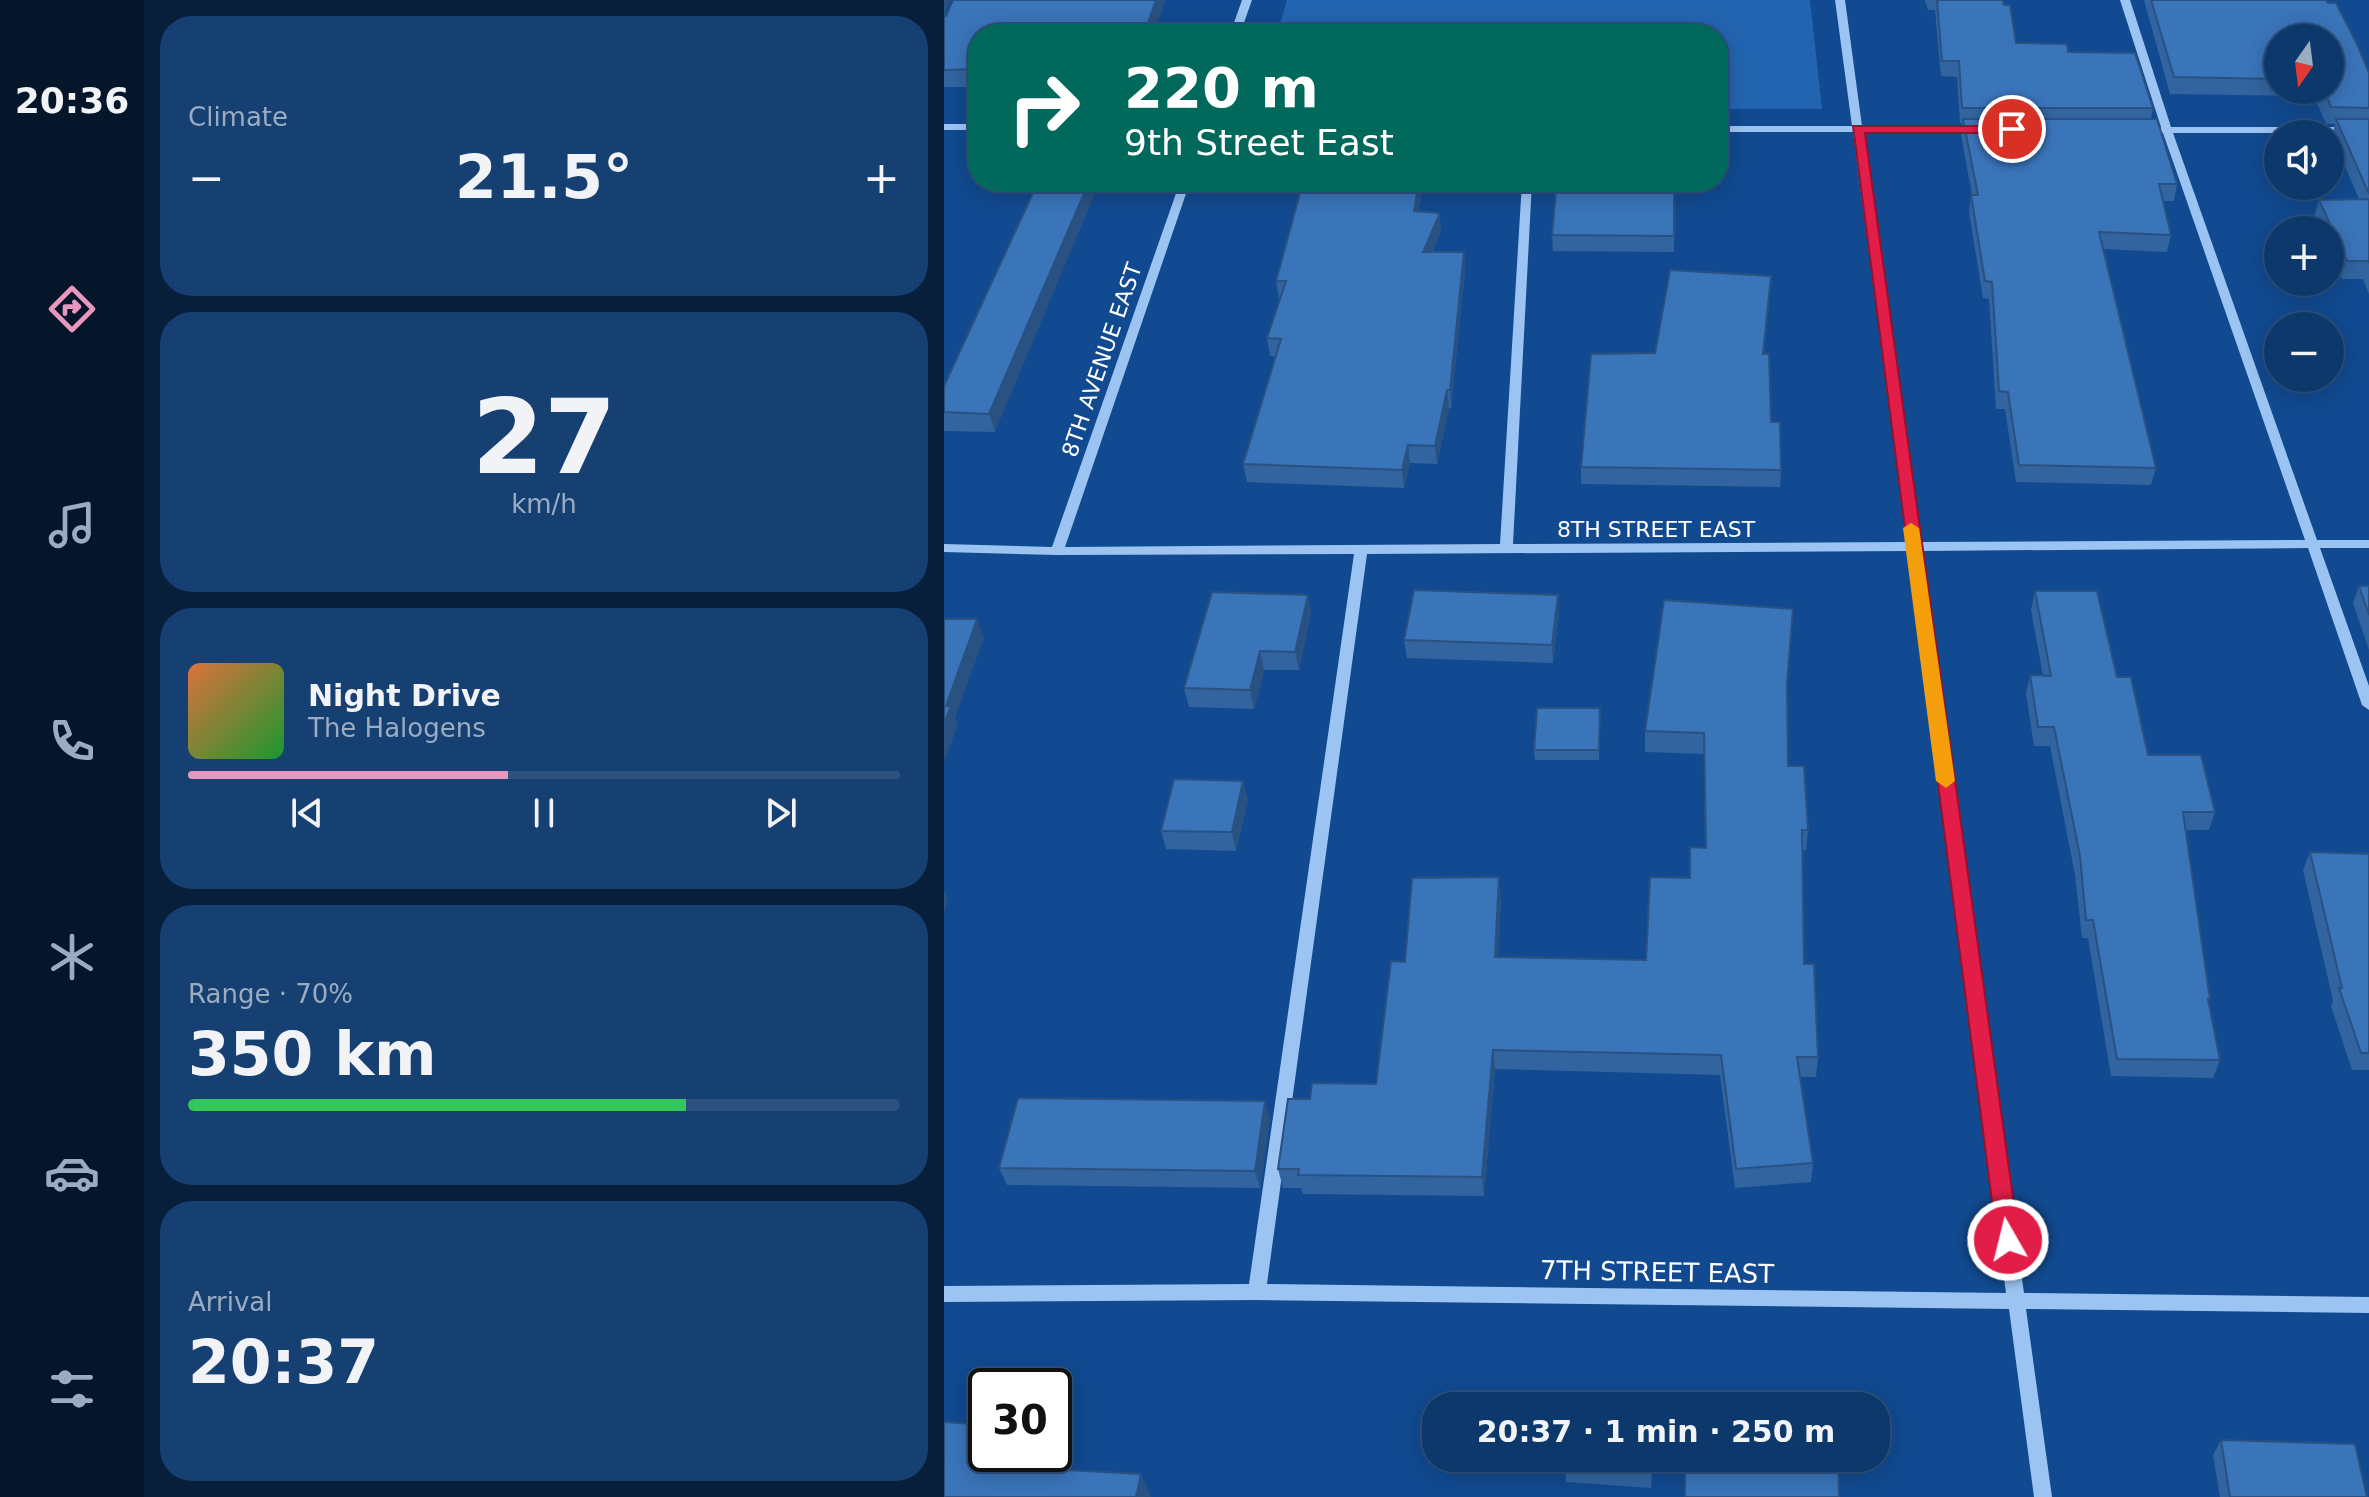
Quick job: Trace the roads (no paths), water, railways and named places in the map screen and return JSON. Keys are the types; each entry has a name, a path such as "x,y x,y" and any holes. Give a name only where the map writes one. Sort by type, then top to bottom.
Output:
{"street":[{"path":"1239,24 1247,0"},
{"path":"1840,0 2043,1497"},
{"path":"2125,0 2167,130 2369,705"},
{"path":"944,127 968,127"},
{"path":"1728,129 1997,129"},
{"path":"2152,130 2369,130"},
{"name":"8TH AVENUE EAST","path":"1057,551 1182,192"},
{"path":"1506,549 1526,192"},
{"name":"8TH STREET EAST","path":"944,548 1057,551 2369,544"},
{"path":"1257,1292 1361,550"},
{"name":"7TH STREET EAST","path":"944,1294 1257,1292 2369,1305"}]}
